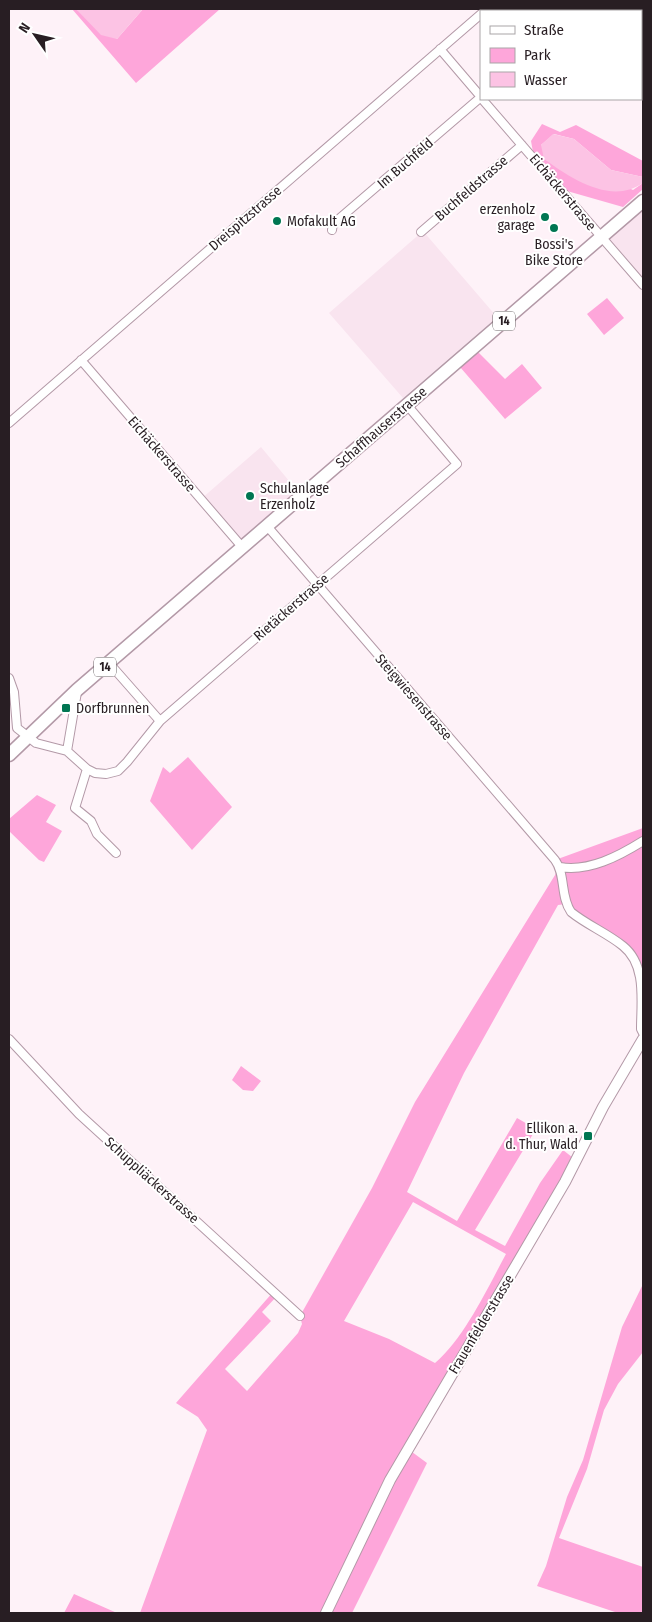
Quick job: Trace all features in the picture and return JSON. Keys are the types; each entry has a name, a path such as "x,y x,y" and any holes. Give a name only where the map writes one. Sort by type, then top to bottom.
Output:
{"main road":[{"name":"Schaffhauserstrasse","path":"9,755 77,690 643,201"}],"street":[{"name":"Dreispitzstrasse","path":"9,423 480,15"},
{"name":"Eichäckerstrasse","path":"440,49 480,97"},
{"name":"Im Buchfeld","path":"332,230 333,224 480,99"},
{"name":"Eichäckerstrasse","path":"483,100 643,286"},
{"name":"Buchfeldstrasse","path":"421,232 522,145"},
{"name":"Eichäckerstrasse","path":"81,360 243,548"},
{"name":"Rietäckerstrasse","path":"27,738 36,743 67,751 95,773 106,774 118,771 160,721 457,464 407,405"},
{"name":"Steigwiesenstrasse","path":"267,526 560,867"},
{"path":"109,663 160,721"},
{"path":"9,678 14,692 17,728 27,738"},
{"path":"67,751 77,690"},
{"path":"87,768 75,808 91,821 97,834 116,853"},
{"path":"643,841 620,855 589,866 570,869 560,867 563,895 571,912 624,946 634,957 639,968 641,1030 643,1033"},
{"name":"Schuppliäckerstrasse","path":"9,1039 79,1114 300,1316"},
{"name":"Frauenfelderstrasse","path":"326,1613 390,1480 565,1182 603,1107 643,1039"}],"shaded area":[{"path":"643,201 643,285 604,241"},
{"path":"423,231 497,317 403,398 329,313"},
{"name":"Schulanlage Erzenholz","path":"261,447 299,493 238,542 201,499"}],"green space":[{"path":"72,9 76,9 117,39 143,9 220,9 136,83"},
{"path":"542,124 560,132 576,125 643,161 643,177 611,170 574,139 554,134 541,145 633,190 643,183 643,189 623,207 567,191 533,152 531,141"},
{"path":"607,298 624,318 604,335 587,314"},
{"path":"478,352 505,379 522,364 542,388 505,419 460,367"},
{"path":"188,757 232,807 192,850 150,801 163,767 170,773"},
{"path":"37,795 56,805 46,822 62,831 44,862 39,860 9,831 9,819"},
{"path":"643,828 643,1033 641,991 634,957 566,904 558,905 464,1073 407,1192 457,1221 517,1118 536,1129 475,1230 505,1246 540,1183 563,1150 577,1161 408,1449 427,1463 352,1613 140,1613 207,1430 198,1417 176,1403 274,1291 278,1295 262,1312 271,1321 225,1369 247,1391 298,1333 302,1324 300,1316 372,1188 415,1102 560,867 555,860","holes":["413,1202 506,1254 466,1326 435,1363 389,1339 344,1321"]},
{"path":"241,1066 261,1081 253,1091 243,1090 232,1080"},
{"path":"643,1284 643,1352 618,1384 604,1410 587,1469 559,1538 643,1567 643,1613 618,1613 537,1586 546,1566 567,1497 583,1460 622,1327"},
{"path":"74,1594 117,1613 64,1613"}],"water":[{"path":"76,9 143,9 117,39 101,35"},
{"path":"553,134 574,139 611,170 643,177 643,183 631,189 618,191 592,187 579,181 544,159 541,145"}],"place":[{"name":"erzenholz garage","path":"545,217"},
{"name":"Mofakult AG","path":"277,221"},
{"name":"Bossi's Bike Store","path":"554,228"},
{"name":"Schulanlage Erzenholz","path":"250,496"},
{"name":"Dorfbrunnen","path":"66,708"},
{"name":"Ellikon a. d. Thur, Wald","path":"588,1136"}]}
